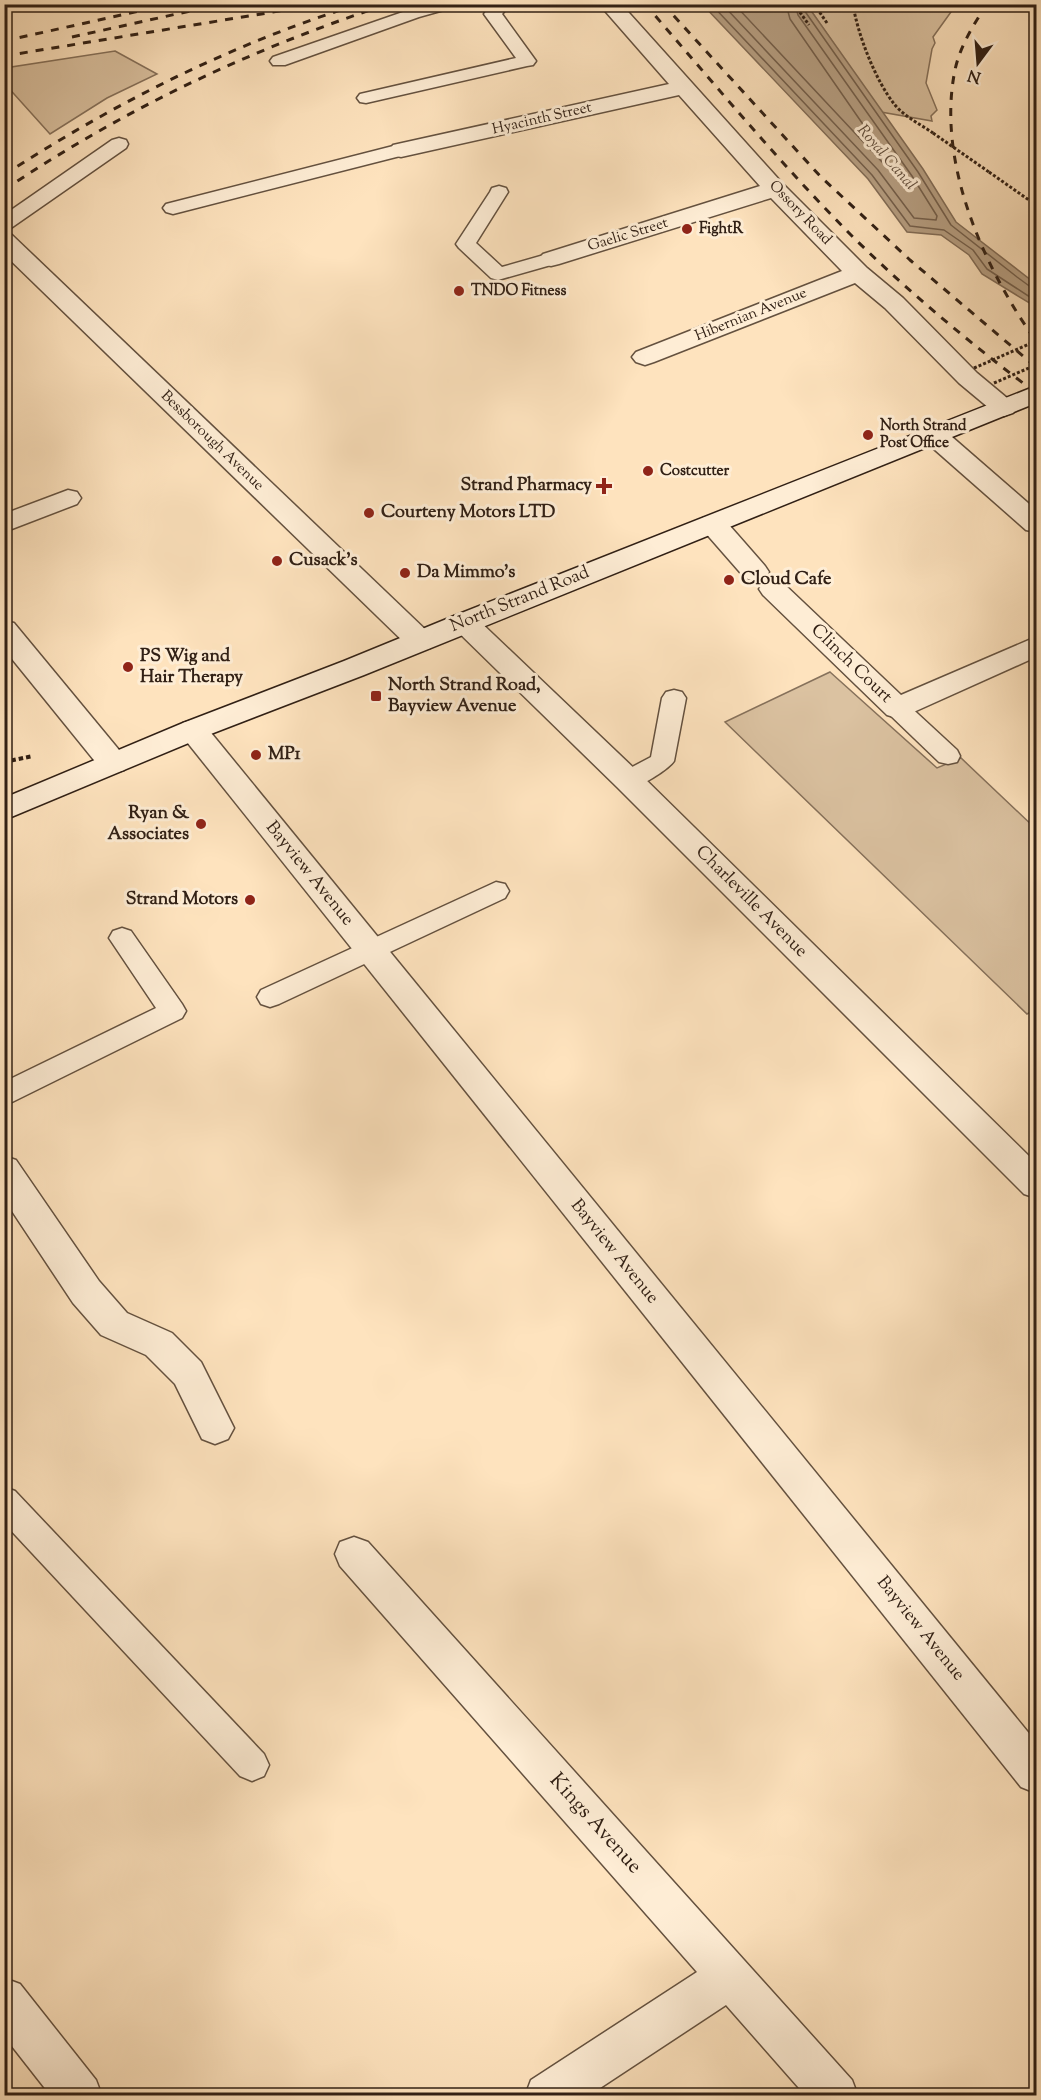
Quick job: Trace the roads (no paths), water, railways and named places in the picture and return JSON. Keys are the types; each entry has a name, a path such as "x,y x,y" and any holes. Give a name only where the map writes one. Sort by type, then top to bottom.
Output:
{"street":[{"name":"Ossory Road","path":"609,4 775,189 858,273 894,303 968,378 1020,401"},
{"name":"Hyacinth Street","path":"401,150 684,87"},
{"name":"Gaelic Street","path":"551,260 775,189"},
{"name":"Bessborough Avenue","path":"4,240 420,641"},
{"name":"Hibernian Avenue","path":"645,357 858,273"},
{"name":"North Strand Road","path":"4,810 193,730 1020,401"},
{"path":"935,436 1036,524"},
{"path":"4,524 68,498"},
{"name":"Clinch Court","path":"713,524 764,581 897,708 1036,646"},
{"name":"Charleville Avenue","path":"464,622 628,780 1036,1184"},
{"path":"4,630 113,763"},
{"name":"Bayview Avenue","path":"193,730 1036,1773"},
{"path":"4,1170 86,1292 114,1324 159,1344 188,1373 215,1428"},
{"name":"Kings Avenue","path":"354,1554 836,2096"},
{"path":"548,2096 731,1976"},
{"path":"4,2001 80,2096"}],"lane":[{"path":"279,61 414,13 444,5 501,5"},
{"path":"366,98 527,61 493,14 501,5"},
{"path":"4,224 119,144"},
{"path":"173,208 401,150"},
{"path":"499,192 466,244 498,274 551,260"},
{"path":"628,780 662,761 674,698"},
{"path":"897,708 948,756"},
{"path":"270,997 496,891"},
{"path":"4,1095 173,1011 122,938"},
{"path":"9,1514 252,1766"}],"water":[{"name":"Royal Canal","path":"703,5 807,5 923,169 956,222 1036,284 1036,307 982,274 969,255 941,235 907,232 868,179"}],"railway":[{"path":"4,41 171,4"},
{"path":"72,37 222,4"},
{"path":"4,56 322,4"},
{"path":"4,175 89,123 176,77 266,37 359,4"},
{"path":"4,190 50,160 142,107 238,61 388,4"},
{"path":"645,4 770,149 849,233 940,316 1036,393"},
{"path":"663,4 820,176 910,260 1036,367"},
{"path":"987,4 972,27 957,61 951,105 952,141 969,213 983,247 999,281 1036,341"}],"place":[{"name":"FightR","path":"687,229"},
{"name":"TNDO Fitness","path":"459,291"},
{"name":"North Strand Post Office","path":"868,435"},
{"name":"Costcutter","path":"648,471"},
{"name":"Strand Pharmacy","path":"604,486"},
{"name":"Courteny Motors LTD","path":"369,513"},
{"name":"Cusack’s","path":"277,561"},
{"name":"Da Mimmo's","path":"405,573"},
{"name":"Cloud Cafe","path":"729,580"},
{"name":"PS Wig and Hair Therapy","path":"128,667"},
{"name":"North Strand Road, Bayview Avenue","path":"376,696"},
{"name":"MP1","path":"256,755"},
{"name":"Ryan & Associates","path":"201,824"},
{"name":"Strand Motors","path":"250,900"}]}
